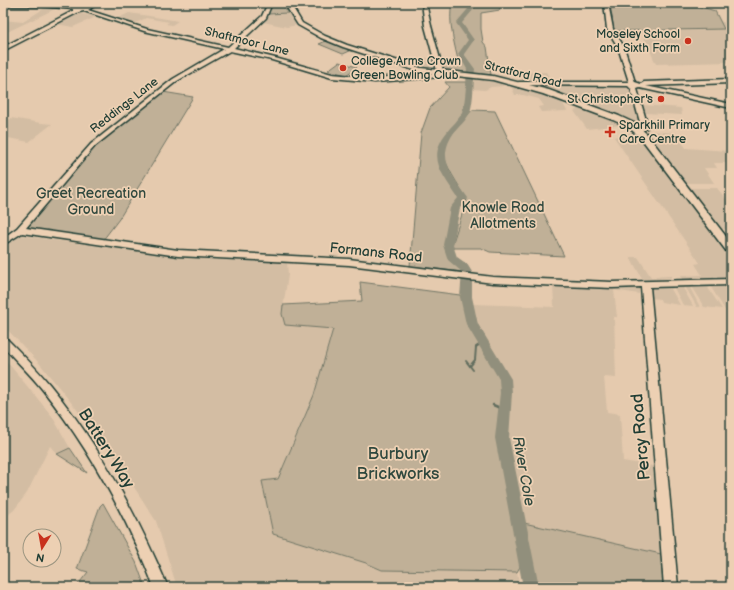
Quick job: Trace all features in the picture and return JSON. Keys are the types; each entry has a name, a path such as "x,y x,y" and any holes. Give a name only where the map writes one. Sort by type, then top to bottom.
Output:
{"highway":[{"name":"Stratford Road","path":"287,3 300,24 323,37 393,62 426,71 474,76 519,84 587,106 616,118 639,131 731,250"}],"street":[{"path":"3,5 41,4 77,10 85,9 97,3"},
{"name":"Reddings Lane","path":"3,242 20,230 84,154 108,131 175,80 230,49 264,17 270,3"},
{"path":"424,3 423,6 440,71 443,73"},
{"path":"606,3 610,29 621,48 635,85 645,127 639,131"},
{"name":"Shaftmoor Lane","path":"85,9 146,30 273,59 332,76 368,80 454,74"},
{"path":"3,49 77,10"},
{"name":"Shaftmoor Lane","path":"406,78 418,76 426,71"},
{"path":"519,84 635,85 731,81"},
{"path":"635,85 731,106"},
{"name":"Formans Road","path":"20,230 178,253 349,262 474,278 612,285 731,282"},
{"name":"Percy Road","path":"645,284 671,587"},
{"name":"Battery Way","path":"3,340 46,388 69,418 135,526 161,587"}],"shaded area":[{"path":"46,7 57,8 3,34 3,20 23,22"},
{"path":"79,13 96,17 73,27 56,24"},
{"path":"129,13 178,21 172,25 166,24 169,22 146,18 134,24 116,19"},
{"path":"288,13 297,25 287,27 263,22 268,14"},
{"name":"Moseley School and Sixth Form","path":"720,21 731,25 731,62 656,64 642,31 723,29"},
{"path":"423,58 433,59 437,70 411,66"},
{"path":"546,72 552,82 523,83 520,73"},
{"path":"475,78 501,82 503,86 491,87 485,90 472,89"},
{"path":"510,84 560,98 567,111 541,112 538,107 544,106 539,99 523,95 515,95"},
{"path":"626,86 629,88 642,126 636,126 612,114 548,89 547,87"},
{"path":"643,105 681,108 682,115 645,113"},
{"path":"582,107 621,125 587,129 574,111"},
{"path":"11,118 52,124 29,142 3,137 3,125"},
{"path":"650,131 676,133 686,148 728,151 731,160 728,160 729,163 714,163 717,168 704,168 714,183 686,183 659,147"},
{"path":"634,132 640,137 731,259 731,278 682,279 681,276 702,275 695,264 700,263 614,137"},
{"path":"690,188 717,188 731,205 731,229 722,229"},
{"path":"18,235 184,258 287,262 288,275 282,314 333,329 314,395 278,479 262,482 366,563 382,570 517,572 520,587 177,587 156,521 112,453 40,364 3,325 3,248"},
{"path":"630,257 638,257 651,277 671,276 671,278 643,280"},
{"path":"553,284 639,289 639,294 614,290 617,317 614,317 616,378 604,377 607,412 620,414 623,461 653,466 661,554 524,524 507,445 512,393 498,358 479,325 473,304 554,307"},
{"path":"731,286 731,310 725,310 711,287 708,288 722,309 704,307 692,288 690,288 700,307 697,307 686,288 683,288 693,306 683,305 674,288 671,289 680,305 661,302 660,299 651,298 650,295 650,288"},
{"path":"3,357 52,416 70,448 57,454 50,446 27,493 14,510 3,519"}],"green space":[{"path":"272,3 282,3 288,13 268,14"},
{"path":"452,3 499,3 500,10 481,13 483,42 487,47 491,75 444,71 439,61 458,60 451,25"},
{"path":"610,3 663,3 702,7 715,11 724,29 614,31"},
{"path":"326,41 352,50 343,54 319,44"},
{"name":"College Arms Crown Green Bowling Club","path":"339,62 357,67 346,75 328,70"},
{"path":"445,82 470,82 466,113 463,119 449,135 444,144 442,153 442,161 447,176 463,198 455,208 448,245 452,258 456,263 463,266 467,272 410,266 421,133 430,108 449,87"},
{"name":"Greet Recreation Ground","path":"163,92 193,97 119,219 103,240 25,229 82,160 112,132"},
{"name":"Knowle Road Allotments","path":"472,110 495,111 564,256 490,252 481,248 451,248 467,199 452,175 446,161 444,148 452,134"},
{"name":"Burbury Brickworks","path":"360,282 460,295 477,336 504,379 505,393 500,438 522,563 517,572 382,570 366,563 273,534 262,481 278,479 314,395 333,329 285,325 282,314 283,305 362,301"},
{"path":"70,448 87,473 57,454"},
{"path":"103,503 136,562 145,587 76,587 88,572 77,569 100,506"},
{"path":"524,523 661,554 663,587 536,587"}],"waterway":[{"name":"River Cole","path":"476,3 459,23 471,40 461,54 471,69 466,113 449,134 442,147 441,159 444,170 463,198 455,208 448,245 452,258 456,263 463,266 467,272 466,297 472,324 505,379 506,393 502,438 531,587"},
{"path":"470,366 475,360 476,347 482,343"},
{"path":"466,361 473,370"},
{"path":"493,405 505,410"}],"place":[{"name":"Moseley School and Sixth Form","path":"688,41"},
{"name":"College Arms Crown Green Bowling Club","path":"343,68"},
{"name":"St Christopher's","path":"661,99"},
{"name":"Sparkhill Primary Care Centre","path":"610,132"}]}
